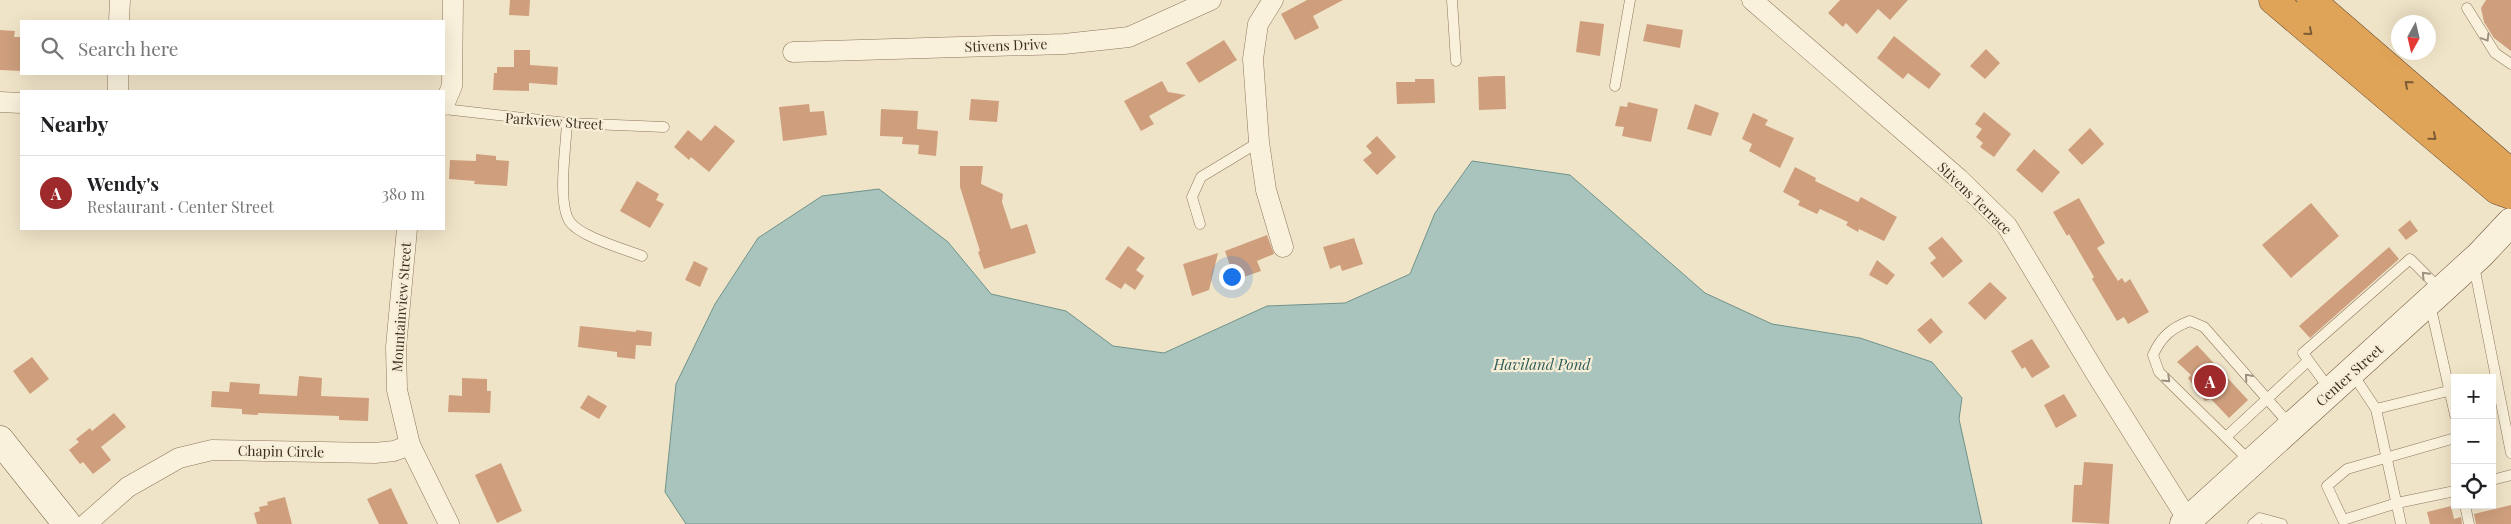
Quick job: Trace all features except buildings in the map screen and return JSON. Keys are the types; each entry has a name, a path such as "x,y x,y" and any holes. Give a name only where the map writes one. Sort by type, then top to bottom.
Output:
{"highway":[{"path":"2272,0 2497,190 2511,195"},
{"path":"2311,0 2511,173"}],"main road":[{"name":"Center Street","path":"2186,522 2436,296 2511,222"},
{"path":"3,451 67,524"}],"street":[{"path":"119,20 120,0"},
{"path":"445,102 452,86 453,0"},
{"name":"Stivens Drive","path":"793,52 1064,44 1129,37 1210,0"},
{"path":"1273,0 1258,24 1253,59 1259,142 1266,190 1282,247"},
{"name":"Stivens Terrace","path":"1752,0 1958,178 2007,226 2186,522"},
{"path":"118,75 118,90"},
{"path":"0,102 20,103"},
{"name":"Mountainview Street","path":"407,230 396,347 397,390 410,445"},
{"path":"410,445 450,524"},
{"name":"Chapin Circle","path":"86,524 128,487 179,458 212,450 375,453 394,451 410,445"}],"lane":[{"path":"1452,0 1456,61"},
{"path":"1615,86 1630,0"},
{"path":"2467,8 2495,53 2511,64"},
{"name":"Parkview Street","path":"445,109 567,123 664,127"},
{"path":"567,123 564,196 565,212 570,223 587,234 642,256"},
{"path":"1200,224 1192,197 1201,177 1259,142"},
{"path":"2331,391 2303,353 2410,260 2436,296 2448,391 2451,401"},
{"path":"2473,261 2511,454"},
{"path":"2251,463 2159,372 2153,355 2158,342 2174,327 2190,321 2204,327 2292,426"},
{"path":"2226,437 2308,361"},
{"path":"2351,372 2376,409 2402,524"},
{"path":"2376,409 2448,391"},
{"path":"2451,439 2347,469 2327,486 2343,520 2397,503 2451,492"},
{"path":"2496,479 2511,475"},
{"path":"2466,509 2469,524"},
{"path":"2252,524 2260,518 2282,524"}],"water":[{"name":"Haviland Pond","path":"1472,161 1570,175 1705,293 1772,324 1860,338 1932,362 1962,398 1959,419 1982,524 686,524 665,492 676,384 715,304 758,238 822,196 879,189 948,242 991,294 1066,311 1113,346 1164,353 1267,306 1345,303 1410,274 1435,213"}],"place":[{"name":"Wendy's","path":"2210,381"}]}
